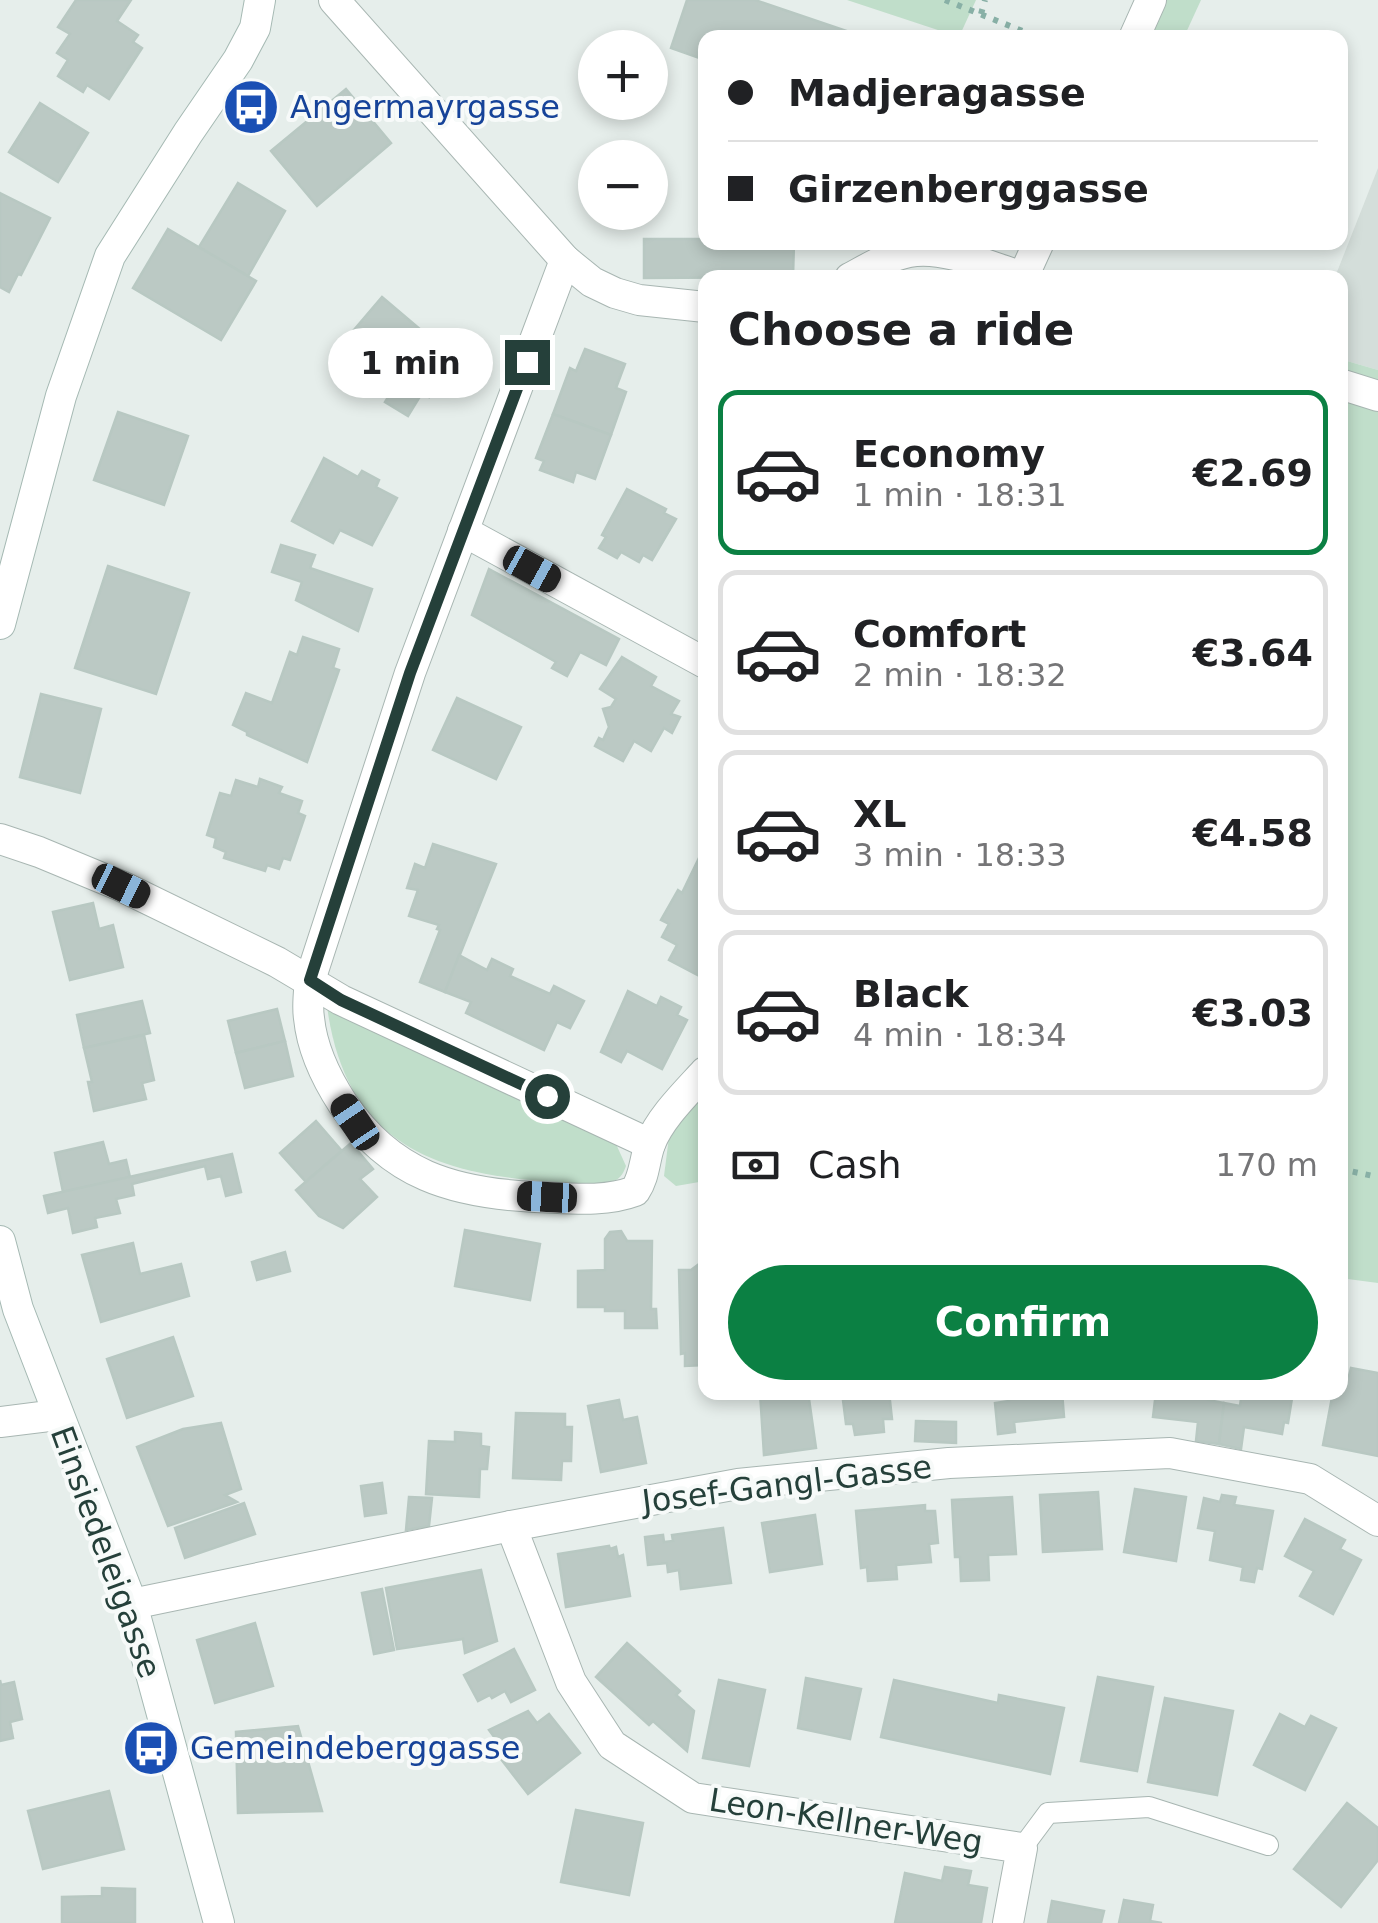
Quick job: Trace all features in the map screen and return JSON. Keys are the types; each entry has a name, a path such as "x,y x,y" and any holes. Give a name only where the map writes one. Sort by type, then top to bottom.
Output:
{"street":[{"path":"0,624 61,396 110,256 238,60 254,28 260,0"},
{"path":"334,0 565,260 592,282 615,293 698,307"},
{"path":"1138,30 1151,0"},
{"path":"866,270 891,257 927,250 1001,270"},
{"path":"565,260 410,673 310,980 309,1018 316,1050 330,1084 355,1122 392,1158 432,1179 504,1196 606,1198 635,1191 642,1180 650,1144 667,1116 698,1080"},
{"path":"1348,387 1378,396"},
{"path":"464,531 698,659"},
{"path":"0,839 121,886 310,980 341,1000 650,1144"},
{"name":"Einsiedeleigasse","path":"0,1242 18,1309 132,1604 220,1923"},
{"path":"0,1422 57,1415"},
{"name":"Josef-Gangl-Gasse","path":"132,1604 510,1526 738,1484 948,1463 1170,1453 1310,1479 1378,1522"},
{"name":"Leon-Kellner-Weg","path":"510,1526 570,1682 612,1745 694,1798 1022,1848 1008,1923"}],"lane":[{"path":"1022,1848 1048,1813 1149,1807 1268,1845"}],"path":[{"path":"945,0 1020,30"},
{"path":"981,14 986,0"},
{"path":"1348,1170 1378,1176"}],"shaded area":[{"path":"1378,168 1378,370 1348,361 1348,270 1338,270"}],"green space":[{"path":"847,0 976,0 962,30 938,30"},
{"path":"1161,0 1201,0 1187,30 1148,30"},
{"path":"1348,361 1378,370 1378,1283 1348,1279"},
{"path":"327,1006 616,1144 626,1166 624,1171 617,1180 601,1184 551,1182 461,1168 421,1154 387,1132 360,1101 339,1059"},
{"path":"698,1094 698,1182 676,1186 664,1176 669,1137"}],"building":[{"path":"76,0 131,0 117,21 138,35 133,42 142,48 109,99 87,85 83,92 58,76 68,60 57,53 70,34 58,27"},
{"path":"687,0 755,0 843,30 698,30 698,58 671,48"},
{"path":"346,89 391,143 317,206 271,151"},
{"path":"40,103 88,133 58,182 9,152"},
{"path":"238,183 285,211 248,276 199,247"},
{"path":"0,193 50,218 9,292 0,287"},
{"path":"168,229 256,281 221,340 133,288"},
{"path":"644,239 698,239 698,250 794,250 793,270 698,270 698,278 644,278"},
{"path":"382,297 428,336 426,339 448,352 444,359 449,362 429,397 422,393 408,416 385,402 406,368 382,349 373,360 347,338"},
{"path":"585,349 625,364 616,388 626,392 611,435 553,414 570,368 576,371"},
{"path":"118,412 188,436 164,505 94,480"},
{"path":"553,414 611,435 595,479 576,472 573,482 540,470 544,461 536,458"},
{"path":"324,458 358,477 362,471 379,480 376,487 397,498 372,545 340,530 333,543 292,521"},
{"path":"627,489 666,509 664,513 676,519 652,560 643,555 639,562 621,552 617,558 599,548"},
{"path":"281,545 315,555 310,568 372,589 358,631 296,600 302,582 272,572"},
{"path":"108,566 189,593 156,694 75,668"},
{"path":"489,569 619,639 606,665 580,652 567,676 552,668 556,662 472,615"},
{"path":"303,637 339,649 333,668 339,670 307,762 233,725 246,693 272,703 290,652 297,655"},
{"path":"622,657 656,677 651,686 679,701 671,714 680,717 672,733 664,728 651,751 634,741 623,761 595,746 609,727 603,709 611,707 616,699 600,689"},
{"path":"41,694 101,709 80,793 20,777"},
{"path":"457,698 521,727 496,779 433,750"},
{"path":"260,779 282,787 279,793 302,801 298,813 305,816 290,860 283,858 279,869 267,865 265,871 224,858 226,852 214,847 216,838 207,835 220,793 231,796 236,780 258,787"},
{"path":"433,844 496,864 445,992 420,982 439,925 409,916 418,890 407,888 415,864 425,868"},
{"path":"698,860 698,975 669,960 677,945 662,937 669,924 661,920 678,890 682,893"},
{"path":"93,903 99,929 113,925 123,967 70,980 53,912"},
{"path":"459,955 487,970 492,959 513,969 510,976 550,994 554,986 584,1001 570,1028 557,1022 544,1050 466,1013 471,1002 445,992"},
{"path":"628,991 657,1006 661,997 681,1007 677,1015 687,1020 662,1069 627,1051 621,1062 601,1052"},
{"path":"142,1001 150,1033 84,1048 77,1015"},
{"path":"277,1009 285,1041 236,1053 228,1021"},
{"path":"144,1035 154,1080 142,1083 146,1099 94,1111 84,1048"},
{"path":"285,1041 293,1076 245,1088 236,1053"},
{"path":"316,1121 342,1151 306,1182 280,1153"},
{"path":"103,1142 109,1164 126,1160 130,1177 63,1192 55,1153"},
{"path":"351,1143 373,1169 360,1179 377,1197 343,1228 319,1216 296,1190"},
{"path":"232,1154 241,1192 226,1196 221,1176 208,1179 205,1166 132,1184 134,1195 116,1199 120,1213 95,1218 97,1227 73,1233 68,1208 48,1213 44,1196"},
{"path":"465,1230 540,1244 530,1300 455,1286"},
{"path":"621,1231 627,1241 652,1241 651,1309 656,1309 657,1328 625,1328 625,1311 578,1307 578,1271 605,1270 605,1239 610,1232"},
{"path":"133,1243 140,1274 181,1264 189,1296 101,1322 82,1255"},
{"path":"285,1252 290,1271 257,1280 252,1262"},
{"path":"698,1265 698,1365 685,1366 685,1353 681,1354 679,1270 691,1270"},
{"path":"173,1337 193,1396 127,1418 107,1359"},
{"path":"1351,1368 1378,1373 1378,1456 1323,1445 1331,1400 1348,1400"},
{"path":"619,1400 623,1420 637,1417 646,1463 601,1472 588,1406"},
{"path":"761,1400 809,1400 816,1448 764,1455"},
{"path":"843,1400 890,1400 892,1419 883,1419 884,1432 855,1435 853,1424 846,1424"},
{"path":"1063,1400 1064,1417 1014,1422 1015,1432 998,1434 995,1403"},
{"path":"1155,1400 1224,1403 1219,1444 1196,1441 1198,1422 1153,1417"},
{"path":"1241,1400 1292,1400 1282,1434 1244,1427 1241,1449 1219,1444 1224,1403 1240,1406"},
{"path":"516,1413 565,1414 565,1427 572,1427 571,1461 562,1461 561,1480 513,1478"},
{"path":"916,1421 956,1422 956,1443 915,1441"},
{"path":"221,1423 241,1489 225,1495 237,1502 168,1526 137,1447 183,1429"},
{"path":"455,1432 481,1434 481,1446 489,1447 487,1469 480,1469 479,1497 426,1494 429,1441 455,1442"},
{"path":"382,1483 386,1513 365,1516 361,1486"},
{"path":"1135,1489 1186,1497 1176,1561 1124,1552"},
{"path":"1098,1492 1102,1549 1043,1552 1040,1495"},
{"path":"1222,1495 1236,1497 1234,1505 1273,1511 1262,1569 1257,1568 1254,1582 1241,1580 1243,1567 1210,1560 1215,1531 1198,1528 1204,1498 1220,1502"},
{"path":"409,1497 432,1498 429,1526 406,1530"},
{"path":"1012,1497 1016,1554 988,1555 989,1580 961,1581 960,1557 955,1557 952,1500"},
{"path":"244,1503 255,1534 185,1558 175,1528"},
{"path":"925,1505 925,1511 935,1511 938,1543 929,1544 931,1562 896,1565 897,1579 868,1581 867,1567 861,1568 856,1511"},
{"path":"815,1515 822,1564 770,1572 762,1523"},
{"path":"1305,1519 1345,1540 1340,1549 1361,1560 1333,1614 1300,1596 1314,1571 1285,1556"},
{"path":"723,1528 731,1583 681,1589 679,1570 668,1572 667,1563 648,1565 645,1537 663,1535 664,1542 673,1541 672,1535"},
{"path":"616,1547 618,1557 623,1555 630,1596 566,1607 558,1554"},
{"path":"481,1570 497,1641 465,1653 463,1639 397,1649 386,1588"},
{"path":"382,1589 394,1650 374,1654 362,1593"},
{"path":"255,1623 273,1686 215,1703 197,1640"},
{"path":"627,1643 680,1691 676,1695 694,1711 687,1751 653,1721 649,1725 596,1677"},
{"path":"514,1649 535,1690 511,1702 505,1691 478,1701 464,1675"},
{"path":"1098,1677 1153,1687 1137,1771 1081,1761"},
{"path":"806,1678 861,1689 850,1739 798,1728"},
{"path":"0,1680 1,1685 14,1682 22,1719 10,1722 13,1738 0,1741"},
{"path":"719,1680 765,1690 749,1766 703,1758"},
{"path":"894,1680 998,1703 999,1695 1064,1708 1050,1774 881,1737"},
{"path":"1165,1698 1233,1711 1217,1795 1148,1782"},
{"path":"528,1711 537,1723 549,1714 580,1753 528,1794 497,1754 503,1749 489,1730"},
{"path":"1280,1714 1305,1727 1311,1716 1336,1728 1305,1790 1254,1765"},
{"path":"298,1726 322,1811 238,1813 236,1732"},
{"path":"109,1791 124,1849 43,1869 28,1811"},
{"path":"1347,1803 1378,1828 1378,1860 1341,1907 1294,1869"},
{"path":"576,1810 643,1823 629,1895 561,1882"},
{"path":"945,1867 971,1871 968,1885 987,1888 981,1923 895,1923 905,1873 942,1881"},
{"path":"102,1888 135,1889 135,1923 62,1923 62,1897 102,1896"},
{"path":"1124,1900 1153,1905 1150,1921 1162,1923 1119,1923"},
{"path":"1052,1901 1104,1911 1101,1923 1048,1923"}],"place":[{"name":"Angermayrgasse","path":"251,107"},
{"name":"Gemeindeberggasse","path":"151,1748"}],"route":[{"path":"527,362 410,673 310,980 341,1000 547,1096"}]}
